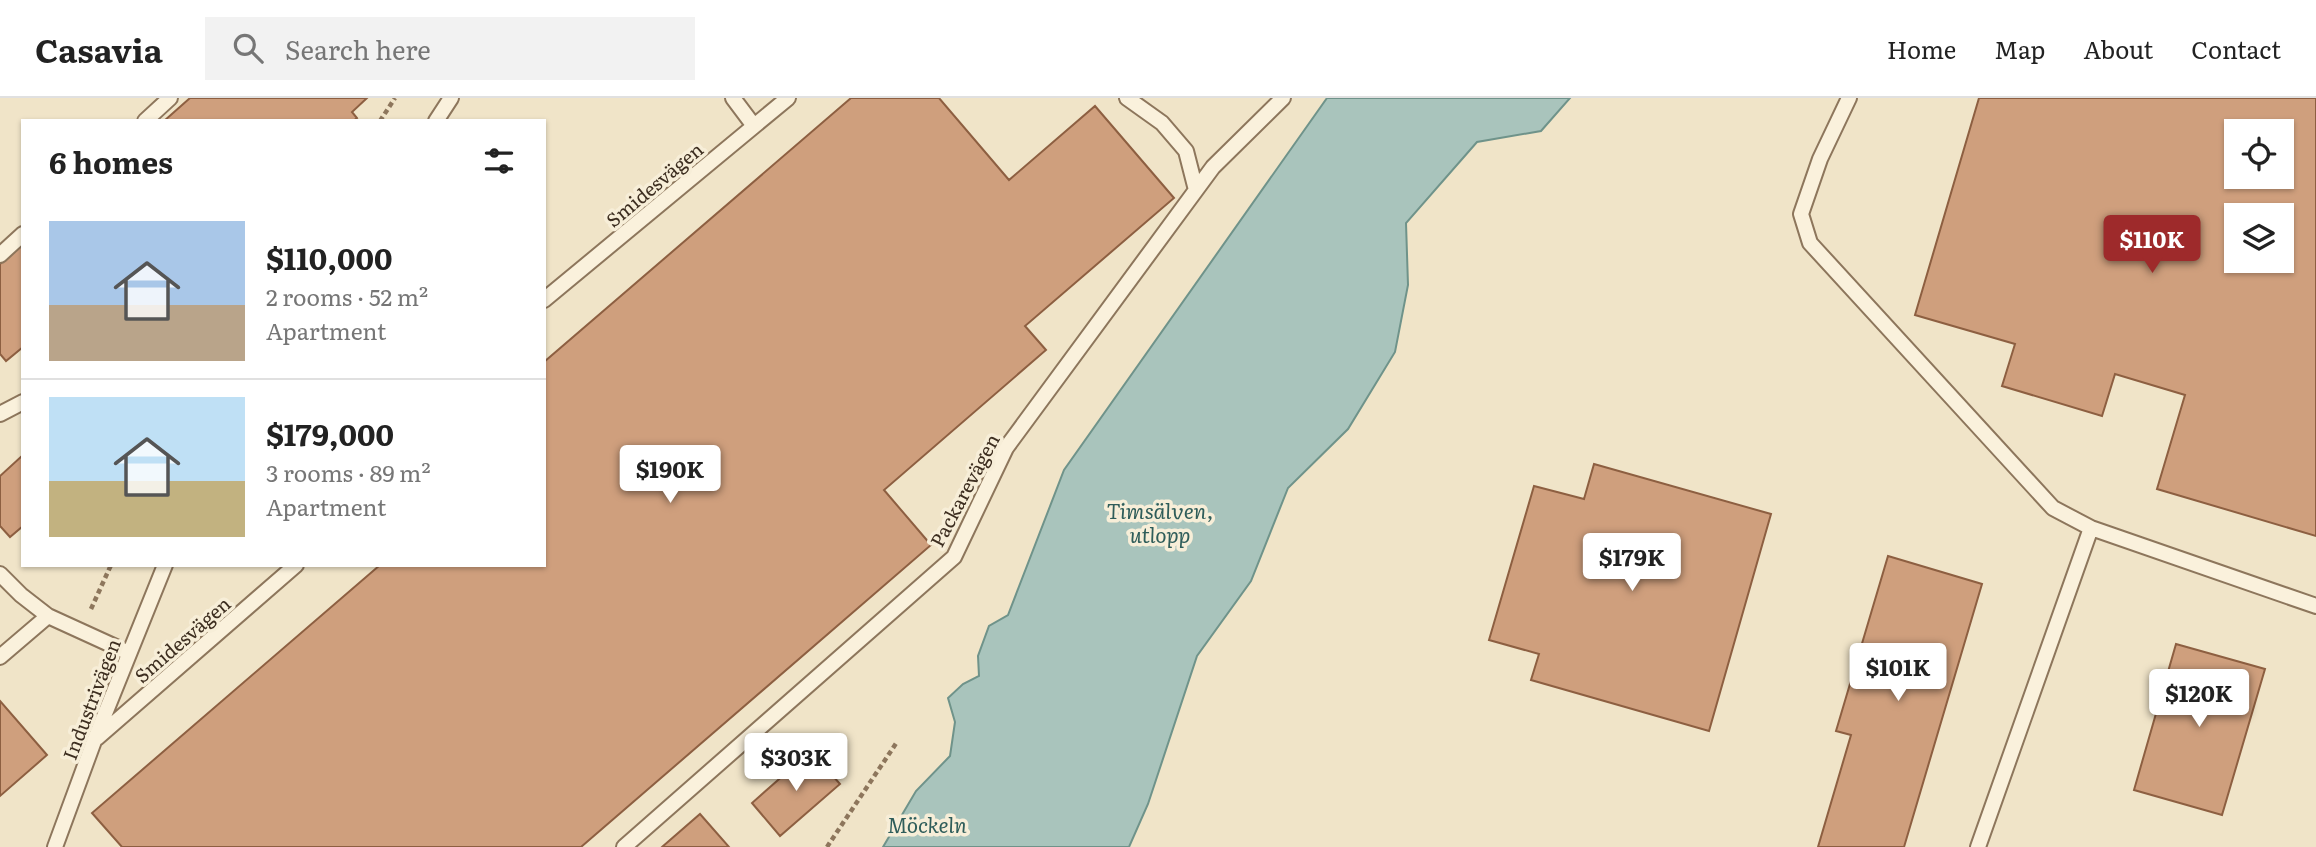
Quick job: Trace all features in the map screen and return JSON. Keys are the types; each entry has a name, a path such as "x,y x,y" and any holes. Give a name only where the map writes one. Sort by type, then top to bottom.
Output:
{"lane":[{"path":"147,119 170,98"},
{"path":"437,119 451,98"},
{"path":"733,98 754,126"},
{"name":"Smidesvägen","path":"546,298 788,98"},
{"path":"1127,98 1163,123 1186,151 1196,190"},
{"name":"Packarevägen","path":"624,847 954,557 1006,448 1213,167 1283,98"},
{"path":"1849,98 1820,159 1801,214 1810,243 2053,508 2091,528 2316,606"},
{"path":"0,255 21,236"},
{"path":"0,414 21,403"},
{"path":"1979,847 2091,528"},
{"name":"Industrivägen","path":"55,847 94,741 164,567"},
{"name":"Smidesvägen","path":"94,741 294,567"},
{"path":"0,574 48,616 129,653"},
{"path":"0,657 48,616"}],"path":[{"path":"381,119 395,98"},
{"path":"81,632 110,567"},
{"path":"827,847 897,742"}],"water":[{"name":"Timsälven, utlopp","path":"1327,98 1570,98 1541,131 1477,142 1406,223 1408,285 1395,352 1348,429 1288,488 1251,581 1197,656 1148,804 1129,847 883,847 916,791 950,756 955,722 948,698 963,684 979,676 978,656 989,626 1008,615 1064,470"}],"building":[{"path":"190,98 367,98 352,112 356,119 166,119"},
{"path":"851,98 939,98 1009,180 1095,106 1174,198 1025,326 1046,350 884,490 931,545 581,847 122,847 92,813 378,567 546,567 546,360"},
{"path":"1979,98 2316,98 2316,536 2157,489 2185,395 2115,374 2102,416 2002,386 2015,344 1915,315"},
{"path":"21,246 21,349 6,361 0,354 0,264"},
{"path":"21,457 21,528 10,537 0,526 0,476"},
{"path":"1594,464 1771,514 1709,731 1531,680 1539,654 1489,640 1534,486 1584,499"},
{"path":"1888,556 1982,584 1904,847 1818,847 1851,735 1836,731"},
{"path":"2176,644 2265,669 2222,815 2134,790"},
{"path":"0,701 47,755 0,796"},
{"path":"811,751 840,784 780,836 752,803"},
{"path":"700,814 729,847 662,847"}],"water label":[{"name":"Möckeln","path":"927,823"}]}
